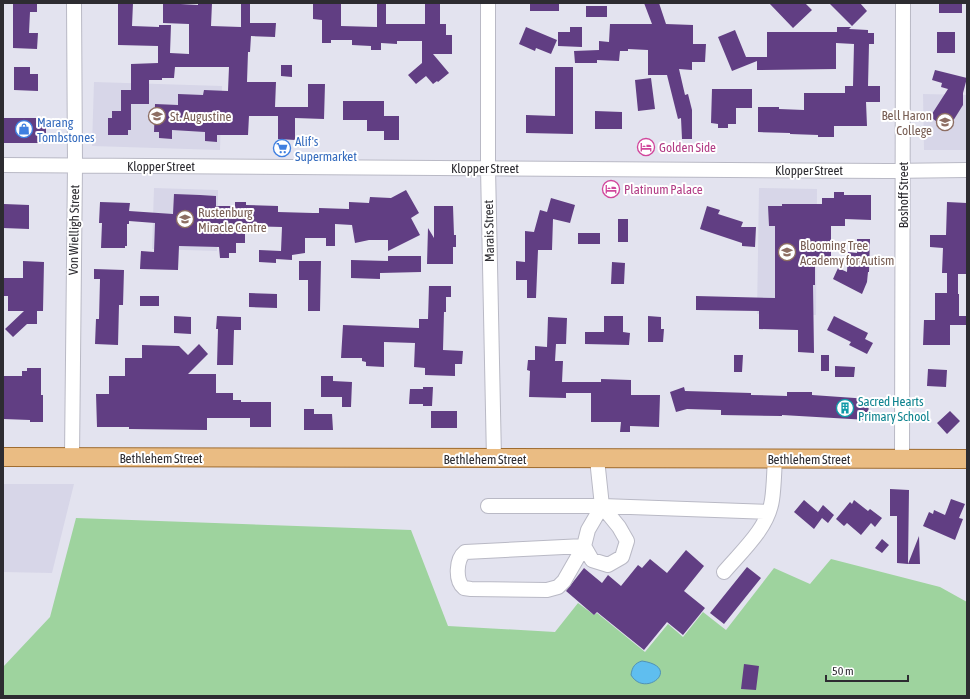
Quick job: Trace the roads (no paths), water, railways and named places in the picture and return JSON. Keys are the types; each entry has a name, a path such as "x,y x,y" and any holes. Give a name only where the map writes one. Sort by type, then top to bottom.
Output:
{"main road":[{"name":"Bethlehem Street","path":"3,457 967,460"}],"street":[{"name":"Von Wielligh Street","path":"72,457 75,165 74,3"},
{"name":"Marais Street","path":"488,3 488,168 494,459"},
{"name":"Boshoff Street","path":"902,459 903,3"},
{"name":"Klopper Street","path":"3,165 903,171 967,170"},
{"path":"584,546 592,560 608,565 622,557 626,541 618,527 602,506 597,459"},
{"path":"724,572 754,537 765,520 772,501 775,459"},
{"path":"488,506 602,506 768,512"},
{"path":"584,546 465,552 458,562 460,584 464,588 471,589 547,590 558,587 564,582 584,546 588,530 602,506"}],"water":[{"path":"642,661 654,664 660,669 660,674 657,679 651,683 644,684 637,682 631,675 634,666"}],"place":[{"name":"St. Augustine","path":"157,116"},
{"name":"Bell Haron College","path":"945,122"},
{"name":"Marang Tombstones","path":"24,129"},
{"name":"Golden Side","path":"646,147"},
{"name":"Alif's Supermarket","path":"282,148"},
{"name":"Platinum Palace","path":"611,189"},
{"name":"Rustenburg Miracle Centre","path":"185,219"},
{"name":"Blooming Tree Academy for Autism","path":"787,252"},
{"name":"Sacred Hearts Primary School","path":"845,408"}]}
